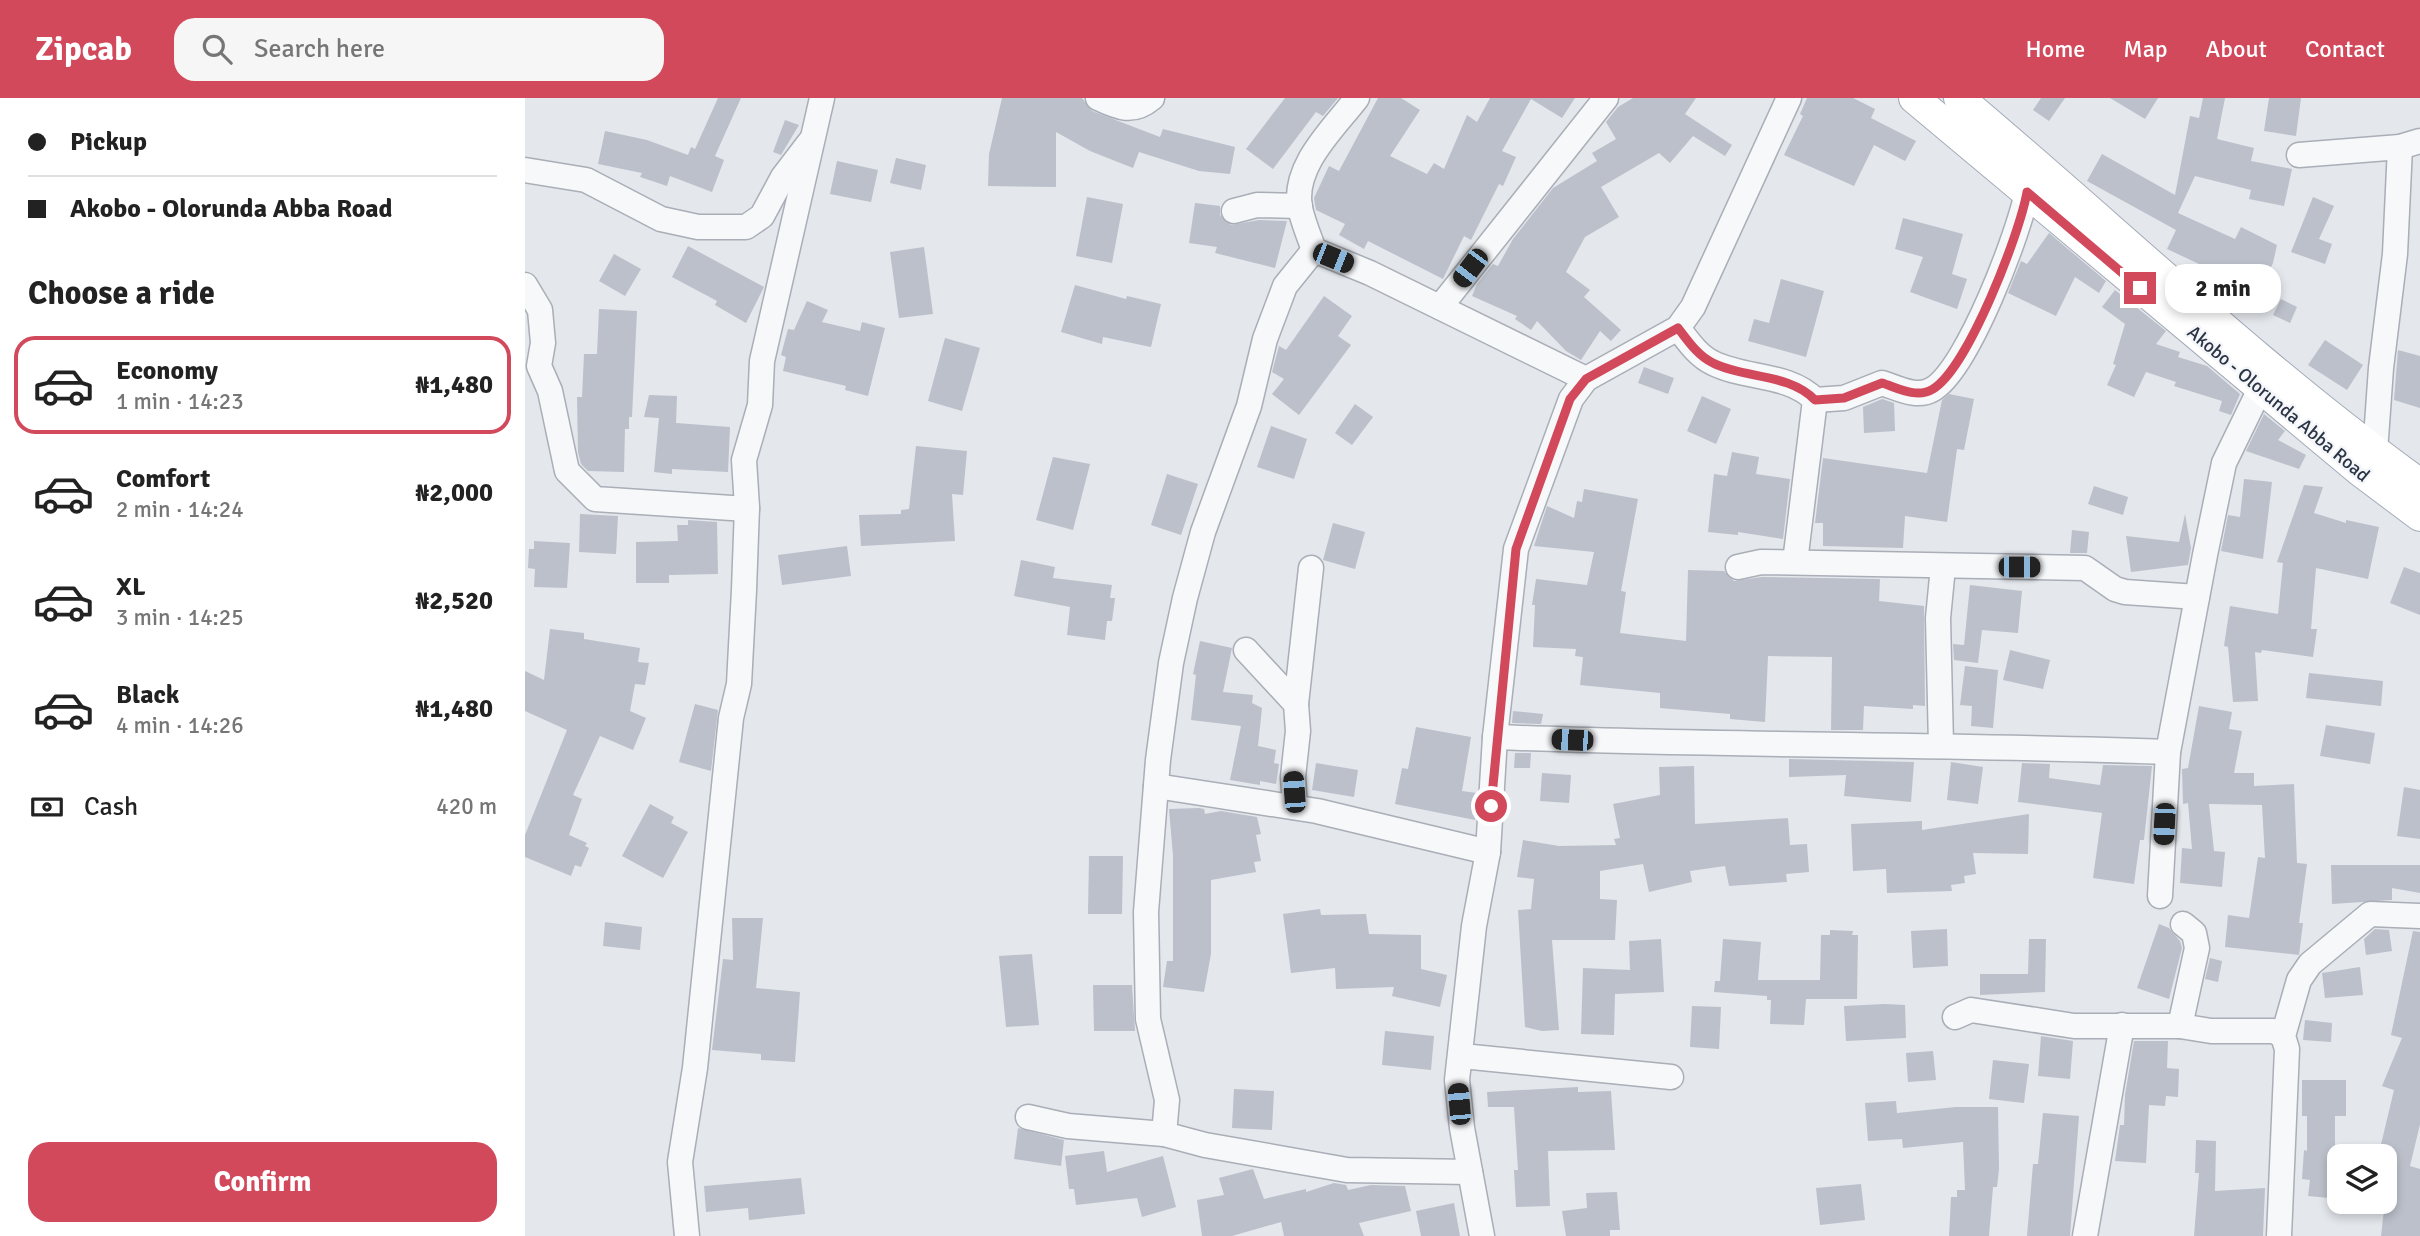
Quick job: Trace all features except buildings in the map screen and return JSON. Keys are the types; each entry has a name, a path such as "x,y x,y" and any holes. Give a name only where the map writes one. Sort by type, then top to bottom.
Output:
{"main road":[{"name":"Akobo - Olorunda Abba Road","path":"1914,98 2360,471 2420,516"},
{"name":"Akobo - Olorunda Abba Road","path":"1959,98 2077,197 2273,369 2375,452 2420,484"}],"street":[{"path":"687,1236 680,1162 695,1068 731,718 739,684 747,509 744,460 760,405 762,360 822,98"},
{"path":"1098,98 1124,109 1141,107 1152,98"},
{"path":"1356,98 1313,154 1300,188 1300,206 1314,250 1440,307 1586,379"},
{"path":"1440,307 1605,98"},
{"path":"1482,1236 1457,1080 1462,1056 1474,926 1488,852 1495,737 1516,549 1570,399 1586,379 1678,328 1693,307 1789,98"},
{"path":"525,170 586,180 634,202 661,219 698,227 746,227 762,216 783,177 811,139"},
{"path":"2299,155 2410,144 2381,368 2375,452"},
{"path":"1815,400 1844,398 1882,383 1917,394 1932,390 1945,379 1978,323 1996,282 2022,219 2027,192"},
{"path":"1234,212 1257,205 1300,206"},
{"path":"1164,1134 1167,1100 1147,1019 1146,912 1156,786 1171,663 1203,532 1249,406 1265,339 1291,277 1314,250"},
{"path":"525,285 540,310 543,343 532,371 550,391 567,471 579,486 595,499 747,509"},
{"path":"1678,328 1699,354 1712,363 1785,382 1807,391 1815,400 1795,562"},
{"path":"2160,896 2168,752 2197,597 2224,463 2260,387"},
{"path":"1738,567 1761,562 1795,562 2085,568 2115,589 2125,592 2197,597"},
{"path":"1941,745 1938,618 1943,567"},
{"path":"1295,807 1293,778 1298,731 1296,704 1311,568"},
{"path":"1246,650 1296,704"},
{"path":"1495,737 1680,744 1941,745 2168,752"},
{"path":"1156,786 1295,807 1488,852"},
{"path":"2279,1236 2287,1049 2283,1036 2299,980 2311,964 2369,914 2420,916"},
{"path":"2180,1026 2197,948 2194,933 2183,924"},
{"path":"1955,1017 1971,1010 2074,1026 2180,1026 2211,1031 2274,1031 2283,1036"},
{"path":"2085,1236 2122,1025"},
{"path":"1462,1056 1671,1077"},
{"path":"1028,1117 1068,1126 1164,1134 1205,1145 1347,1170 1470,1172"}],"route":[{"path":"1491,806 1495,737 1516,549 1570,399 1586,379 1678,328 1699,354 1712,363 1741,373 1785,382 1807,391 1815,400 1844,398 1882,383 1917,394 1932,390 1956,364 1978,323 2022,219 2027,192 2140,288"}]}
